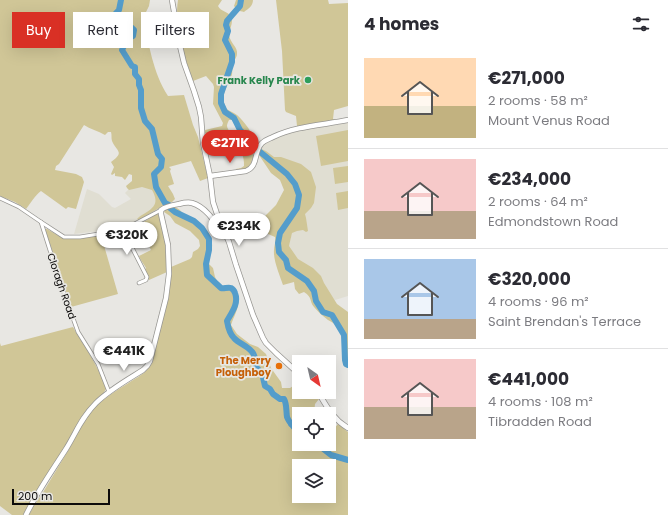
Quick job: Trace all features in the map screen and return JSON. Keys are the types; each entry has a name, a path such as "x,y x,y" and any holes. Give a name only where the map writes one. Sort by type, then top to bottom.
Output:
{"street":[{"path":"173,1 184,63 201,117 203,143 210,176 213,202 226,235 253,315 263,338 266,343 292,368"},
{"path":"210,176 246,171 250,169 254,164 256,151 267,139 290,130 348,120"},
{"path":"0,198 19,207 64,237 80,237 123,230 163,208 174,204 185,203 192,203 206,211 223,234 226,235"},
{"path":"26,515 82,420 97,402 109,392 143,370 150,361 166,298 169,273 168,245 161,214 163,208"},
{"name":"Cloragh Road","path":"41,222 78,332 98,364 109,392"},
{"path":"123,230 147,277 146,280 139,284"},
{"path":"322,399 336,419 348,428"}],"shaded area":[{"path":"0,0 150,0 146,12 141,12 141,48 150,48 155,68 168,96 184,95 198,137 208,178 200,181 191,161 169,167 171,169 170,171 174,184 168,186 175,199 139,220 137,219 151,209 155,203 155,195 152,190 142,187 129,190 126,186 132,181 132,175 129,174 125,180 122,177 115,176 115,173 112,175 111,174 114,167 111,162 118,156 119,152 112,141 111,132 108,132 105,135 84,125 59,164 56,166 55,170 76,174 82,177 84,182 76,209 68,207 66,209 41,191 26,209 15,202 0,196"},
{"path":"178,0 222,0 218,6 231,17 232,22 229,35 237,54 232,65 232,74 224,93 223,100 226,108 238,116 250,131 250,134 247,136 232,120 229,120 227,124 231,133 248,147 253,154 250,166 247,168 236,171 236,169 244,166 244,160 240,149 232,141 218,130 205,133 205,130 222,126 223,123 213,104 214,87 206,76 193,81 184,52 183,48 209,48 209,12 177,12"},
{"path":"236,0 253,0 253,2 244,12 238,10 234,6"},
{"name":"Frank Kelly Park","path":"276,0 328,0 329,4 348,3 348,106 334,110 333,119 335,120 318,124 297,126 296,116 286,112 285,110 282,51"},
{"path":"348,123 348,296 335,300 314,291 286,260 297,208 266,156 259,151 263,144 267,141 285,134 304,129"},
{"path":"348,130 348,161 321,166 316,136"},
{"path":"261,149 274,157 281,157 301,164 311,172 316,187 314,203 305,214 308,231 306,232 303,230 292,233 289,246 298,259 313,268 321,276 337,304 348,312 348,367 343,362 342,338 336,325 317,311 307,294 304,292 299,294 295,289 294,282 283,285 275,258 275,237 268,234 265,229 265,216 276,205 284,190 280,180 271,173 259,155"},
{"path":"348,166 348,182 335,184 333,168"},
{"path":"145,173 165,203 139,220 121,227 74,234 87,189 99,194 112,207 115,208 131,199 125,193"},
{"path":"348,191 348,208 338,210 336,193"},
{"path":"174,207 176,208 181,211 190,221 204,228 210,235 212,247 208,263 213,268 215,277 221,288 231,287 237,293 238,306 231,325 237,334 250,344 258,347 266,354 271,368 281,382 282,388 292,387 292,399 319,399 315,407 292,407 292,451 336,451 336,426 338,424 348,432 348,515 29,515 90,412 107,397 144,373 152,363 169,293 171,267 190,259 193,252 200,246 199,240 190,231 175,223 170,216 164,212 165,210"},
{"path":"158,213 165,240 167,272 149,280 144,270 146,268 139,256 151,250 139,225"},
{"path":"45,229 64,239 101,235 118,294 71,307"},
{"path":"73,327 94,362 105,383 106,389 80,419 65,448 23,515 12,515 0,506 0,343 1,346"}],"waterway":[{"path":"121,0 119,10 116,13 134,30 133,36 127,40 122,50 132,66 135,67 135,74 139,79 141,90 141,108 145,121 152,129 158,154 162,159 161,167 154,174 156,187 165,203 169,205 170,208 194,221 202,228 209,239 209,250 206,264 207,275 221,288 232,289 236,297 234,307 227,321 230,332 236,340 254,355 256,367 262,373 265,386 280,399 284,399 287,417 292,425"},
{"path":"241,0 240,6 227,21 226,25 228,31 225,40 232,54 232,62 221,94 221,103 225,112 234,118 240,130 247,137"},
{"path":"249,139 259,151 287,174 295,184 299,195 297,208 280,233 278,243 279,252 286,260 288,268 307,281 314,291 316,301 323,312 332,315 344,335 345,360 346,364 348,365"},
{"path":"326,451 331,455 348,460"}],"place":[{"name":"Frank Kelly Park","path":"308,80"},
{"name":"The Merry Ploughboy","path":"279,366"}]}
